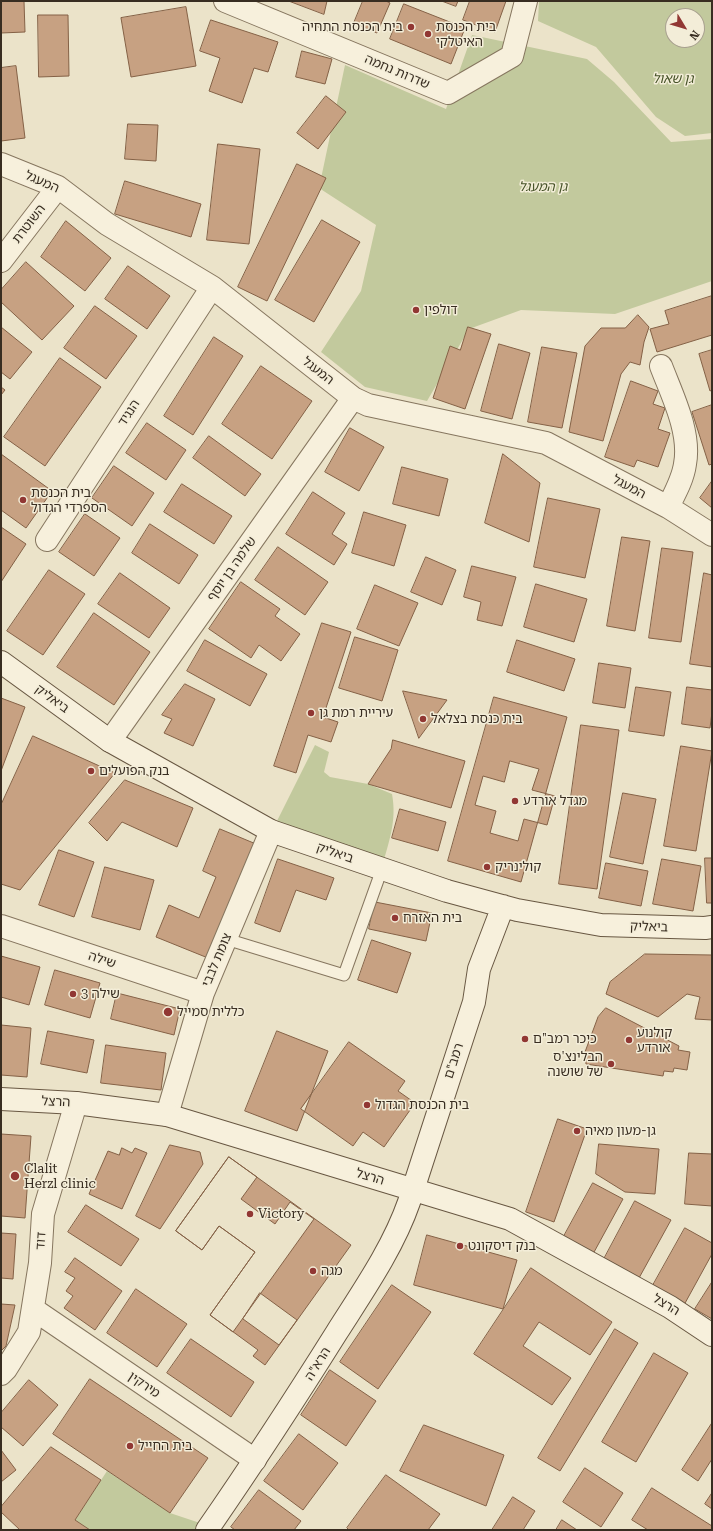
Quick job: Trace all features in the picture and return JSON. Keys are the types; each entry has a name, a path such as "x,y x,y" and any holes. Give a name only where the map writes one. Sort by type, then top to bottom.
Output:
{"street":[{"name":"שדרות נחמה","path":"225,1 448,93 512,56 526,1"},
{"name":"המעגל","path":"1,164 58,187 107,224 212,287 353,398 368,405 546,443 668,507 712,535"},
{"name":"השוטרת","path":"1,261 58,187"},
{"name":"הנגיד","path":"47,540 212,287"},
{"path":"661,366 683,426 686,444 685,464 680,482 668,507"},
{"name":"שלמה בן יוסף","path":"110,741 353,398"},
{"name":"ביאליק","path":"1,662 110,741 271,831 447,891 510,908 601,925 712,927"},
{"name":"צומת לבבי","path":"167,1115 203,993 271,831"},
{"name":"רמב\"ם","path":"414,1189 474,1002 492,972 510,908"},
{"name":"שילה","path":"1,926 203,993"},
{"name":"הרצל","path":"1,1099 76,1103 167,1115 510,1219 670,1306 712,1335"},
{"name":"דוד","path":"1,1374 6,1369 29,1332 40,1263 43,1214 76,1103"},
{"name":"הרא\"ה","path":"207,1530 255,1460 370,1280 400,1224 414,1189"},
{"path":"400,1224 413,1210 442,1199"},
{"name":"מירקין","path":"33,1309 255,1460"}],"lane":[{"path":"226,939 344,975 382,869"}],"green space":[{"name":"גן שאול","path":"539,1 712,1 712,133 685,136 656,117 596,47 538,21"},
{"name":"גן המעגל","path":"472,35 587,59 614,82 671,142 712,139 712,281 615,314 521,310 469,329 427,401 365,387 321,352 361,291 376,225 319,188 345,65 446,109"},
{"path":"315,745 329,752 324,772 330,777 368,784 392,794 394,813 393,822 390,840 382,867 273,829"},
{"path":"107,1471 170,1513 203,1524 199,1530 90,1530 75,1520"}],"building":[{"path":"1,1 24,1 25,32 1,33"},
{"path":"289,1 327,1 324,14"},
{"path":"363,1 386,1 390,3 377,33 354,23"},
{"path":"442,1 458,1 456,6"},
{"path":"470,1 506,1 495,32 463,20"},
{"name":"בית הכנסת האיטלקי","path":"404,4 465,28 451,64 390,39"},
{"path":"186,7 196,66 131,77 121,18"},
{"path":"38,15 68,15 69,76 39,77"},
{"path":"211,20 278,42 268,72 254,68 242,103 209,91 220,58 200,51"},
{"path":"302,51 332,59 325,84 296,77"},
{"path":"16,66 25,138 1,141 1,68"},
{"path":"326,96 346,112 318,149 297,133"},
{"path":"128,124 158,125 156,161 125,159"},
{"path":"218,144 260,149 249,244 207,240"},
{"path":"297,164 326,178 267,301 238,287"},
{"path":"125,181 201,204 191,237 115,214"},
{"path":"322,220 360,242 314,322 275,300"},
{"path":"66,221 111,258 85,291 41,257"},
{"path":"26,262 74,306 42,340 1,302 1,290"},
{"path":"128,266 170,296 147,329 105,299"},
{"path":"712,296 712,335 657,352 650,329 669,324 665,311"},
{"path":"95,306 137,336 106,379 64,348"},
{"path":"638,315 649,327 644,342 640,365 630,362 621,374 603,441 569,432 585,346 601,328 625,328"},
{"path":"1,327 32,352 10,379 1,372"},
{"path":"468,327 491,334 465,409 433,398 450,346 460,350"},
{"path":"214,337 243,356 193,435 164,416"},
{"path":"499,344 530,353 512,419 481,411"},
{"path":"542,347 577,353 562,428 528,422"},
{"path":"712,350 712,390 710,391 699,354"},
{"path":"60,358 101,387 45,466 4,437"},
{"path":"261,366 312,401 272,459 222,424"},
{"path":"631,381 658,391 653,404 665,408 658,429 670,433 658,467 637,460 634,467 605,457"},
{"path":"1,387 5,390 1,395"},
{"path":"712,405 712,464 709,465 692,412"},
{"path":"147,423 186,450 166,480 126,453"},
{"path":"350,428 384,447 359,491 325,472"},
{"path":"209,436 261,474 245,496 193,458"},
{"name":"בית הכנסת הספרדי הגדול","path":"1,454 52,491 26,528 1,510"},
{"path":"503,454 540,483 529,542 485,523"},
{"path":"114,466 154,493 132,526 92,498"},
{"path":"402,467 448,479 439,516 393,504"},
{"path":"712,481 712,508 700,498"},
{"path":"182,484 232,516 214,544 164,512"},
{"path":"313,492 345,513 332,534 347,544 334,565 286,534"},
{"path":"548,498 600,509 585,578 534,567"},
{"path":"364,512 406,525 394,566 352,553"},
{"path":"85,514 120,538 94,576 59,552"},
{"path":"150,524 198,555 179,584 132,553"},
{"path":"1,527 26,544 1,582"},
{"path":"622,537 650,541 635,631 607,626"},
{"path":"278,547 328,582 305,615 255,580"},
{"path":"662,548 693,552 681,642 649,638"},
{"path":"426,557 456,570 442,605 411,592"},
{"path":"472,566 516,577 502,626 477,620 481,602 464,597"},
{"path":"49,570 85,594 43,655 7,631"},
{"path":"120,573 170,608 149,638 98,604"},
{"path":"704,573 712,575 712,667 690,664"},
{"path":"241,582 280,609 275,616 300,634 281,661 259,645 251,658 209,629"},
{"path":"536,584 587,599 574,642 524,627"},
{"path":"375,585 418,603 399,646 357,629"},
{"path":"94,613 150,652 114,705 57,667"},
{"path":"322,623 351,632 323,717 338,722 331,742 308,735 296,773 274,766"},
{"path":"355,637 398,650 382,701 339,688"},
{"path":"205,640 267,674 250,706 187,671"},
{"path":"517,640 575,659 564,691 507,672"},
{"path":"599,663 631,668 625,708 593,703"},
{"path":"185,684 215,699 193,746 164,733 172,719 162,715"},
{"path":"636,687 671,692 664,736 629,731"},
{"path":"687,687 712,690 710,728 682,724"},
{"name":"בית כנסת בצלאל","path":"403,691 447,700 419,738"},
{"path":"494,697 567,717 521,882 448,861"},
{"path":"1,698 25,707 1,771"},
{"path":"581,725 619,730 597,889 559,884"},
{"path":"33,736 115,773 20,890 1,884 1,805"},
{"path":"393,740 465,761 451,808 368,784 391,749"},
{"path":"681,746 712,751 696,851 664,846"},
{"name":"מגדל אורדע","path":"510,761 539,769 532,790 555,796 547,825 524,819 518,841 490,833 496,811 475,805 483,776 504,782"},
{"path":"125,780 193,808 177,847 122,822 107,841 89,823"},
{"path":"623,793 656,799 643,864 610,857"},
{"path":"400,809 446,822 438,851 392,838"},
{"path":"220,829 256,844 208,958 156,937 169,905 199,918 216,877 203,871"},
{"path":"59,850 94,862 74,917 39,905"},
{"path":"705,858 712,858 712,903 707,903"},
{"path":"278,859 334,878 326,900 296,890 280,932 255,923"},
{"path":"662,859 701,866 693,911 653,904"},
{"path":"606,863 648,871 641,906 599,898"},
{"path":"105,867 154,880 140,930 92,917"},
{"path":"375,902 432,913 426,941 369,929"},
{"path":"372,940 411,953 397,993 358,980"},
{"path":"645,954 712,955 712,1020 695,1019 700,997 687,994 658,1017 606,994 610,982"},
{"path":"1,956 40,967 29,1005 1,997"},
{"name":"שילה 3","path":"55,970 100,983 90,1018 45,1005"},
{"path":"117,993 180,1009 174,1035 111,1019"},
{"name":"קולנוע אורדע","path":"606,1008 679,1046 678,1050 690,1052 687,1070 674,1068 673,1072 664,1071 663,1076 586,1064 585,1052 598,1017"},
{"path":"1,1025 31,1028 27,1077 1,1075"},
{"path":"48,1031 94,1040 87,1073 41,1064"},
{"path":"277,1031 328,1051 297,1131 245,1111"},
{"path":"349,1042 405,1081 398,1091 415,1103 384,1147 363,1132 353,1146 301,1109"},
{"path":"106,1045 166,1053 161,1090 101,1083"},
{"path":"558,1119 587,1129 554,1222 526,1212"},
{"name":"Clalit Herzl clinic","path":"1,1134 31,1136 25,1218 1,1216"},
{"path":"599,1144 659,1149 655,1194 625,1192 596,1174"},
{"path":"170,1145 200,1152 203,1164 160,1229 136,1216"},
{"path":"122,1148 132,1153 135,1148 147,1153 122,1209 89,1194 108,1151 119,1155"},
{"path":"689,1153 712,1154 712,1206 685,1204"},
{"path":"229,1157 257,1177 241,1199 275,1224 290,1202 314,1219 233,1332 210,1315 255,1252 219,1226 202,1250 176,1231"},
{"path":"229,1157 351,1245 265,1365 253,1356 258,1350 210,1315 255,1252 219,1226 202,1250 176,1231"},
{"path":"593,1183 623,1199 593,1254 563,1238"},
{"path":"635,1201 671,1220 639,1278 604,1259"},
{"path":"86,1205 139,1239 121,1266 68,1232"},
{"path":"685,1228 712,1243 712,1254 684,1305 652,1287"},
{"path":"1,1233 16,1234 13,1279 1,1278"},
{"path":"427,1235 517,1260 503,1309 414,1285"},
{"path":"75,1258 122,1291 95,1330 64,1308 73,1296 66,1291 75,1278 65,1272"},
{"path":"531,1268 612,1322 590,1355 539,1322 523,1346 571,1378 552,1405 474,1354"},
{"path":"712,1282 712,1319 695,1309"},
{"path":"392,1285 431,1312 378,1389 340,1362"},
{"path":"136,1289 187,1324 157,1367 107,1333"},
{"path":"260,1293 297,1320 279,1345 243,1319"},
{"path":"1,1304 15,1305 6,1346 1,1351"},
{"path":"615,1329 638,1343 560,1471 538,1458"},
{"path":"191,1339 254,1382 231,1417 167,1373"},
{"path":"654,1353 688,1373 636,1462 602,1442"},
{"path":"330,1370 376,1401 346,1446 301,1415"},
{"name":"בית החייל","path":"90,1379 208,1458 170,1513 53,1434"},
{"path":"29,1380 58,1405 23,1446 1,1427 1,1413"},
{"path":"712,1423 712,1459 698,1481 682,1470"},
{"path":"424,1425 504,1455 486,1506 400,1471"},
{"path":"299,1434 338,1463 303,1510 264,1481"},
{"path":"51,1447 101,1480 75,1520 90,1530 20,1530 1,1512 1,1507"},
{"path":"1,1450 16,1470 1,1482"},
{"path":"585,1468 623,1493 601,1527 563,1502"},
{"path":"386,1475 440,1514 428,1530 349,1530 347,1528"},
{"path":"652,1488 712,1526 712,1530 648,1530 632,1520"},
{"path":"259,1490 301,1521 294,1530 235,1530 231,1527"},
{"path":"712,1493 712,1509 705,1504"},
{"path":"513,1497 535,1511 523,1530 492,1530"},
{"path":"562,1520 577,1530 556,1530"}],"place":[{"name":"בית הכנסת התחיה","path":"411,27"},
{"name":"בית הכנסת האיטלקי","path":"428,34"},
{"name":"דולפין","path":"416,310"},
{"name":"בית הכנסת הספרדי הגדול","path":"23,500"},
{"name":"עיריית רמת גן","path":"311,713"},
{"name":"בית כנסת בצלאל","path":"423,719"},
{"name":"בנק הפועלים","path":"91,771"},
{"name":"מגדל אורדע","path":"515,801"},
{"name":"קולינריק","path":"487,867"},
{"name":"בית האזרח","path":"395,918"},
{"name":"שילה 3","path":"73,994"},
{"name":"כללית סמייל","path":"168,1012"},
{"name":"כיכר רמב\"ם","path":"525,1039"},
{"name":"קולנוע אורדע","path":"629,1040"},
{"name":"הבלינצ'ס של שושנה","path":"611,1064"},
{"name":"בית הכנסת הגדול","path":"367,1105"},
{"name":"גן-מעון מאיה","path":"577,1131"},
{"name":"Clalit Herzl clinic","path":"15,1176"},
{"name":"Victory","path":"250,1214"},
{"name":"בנק דיסקונט","path":"460,1246"},
{"name":"מגה","path":"313,1271"},
{"name":"בית החייל","path":"130,1446"}]}
